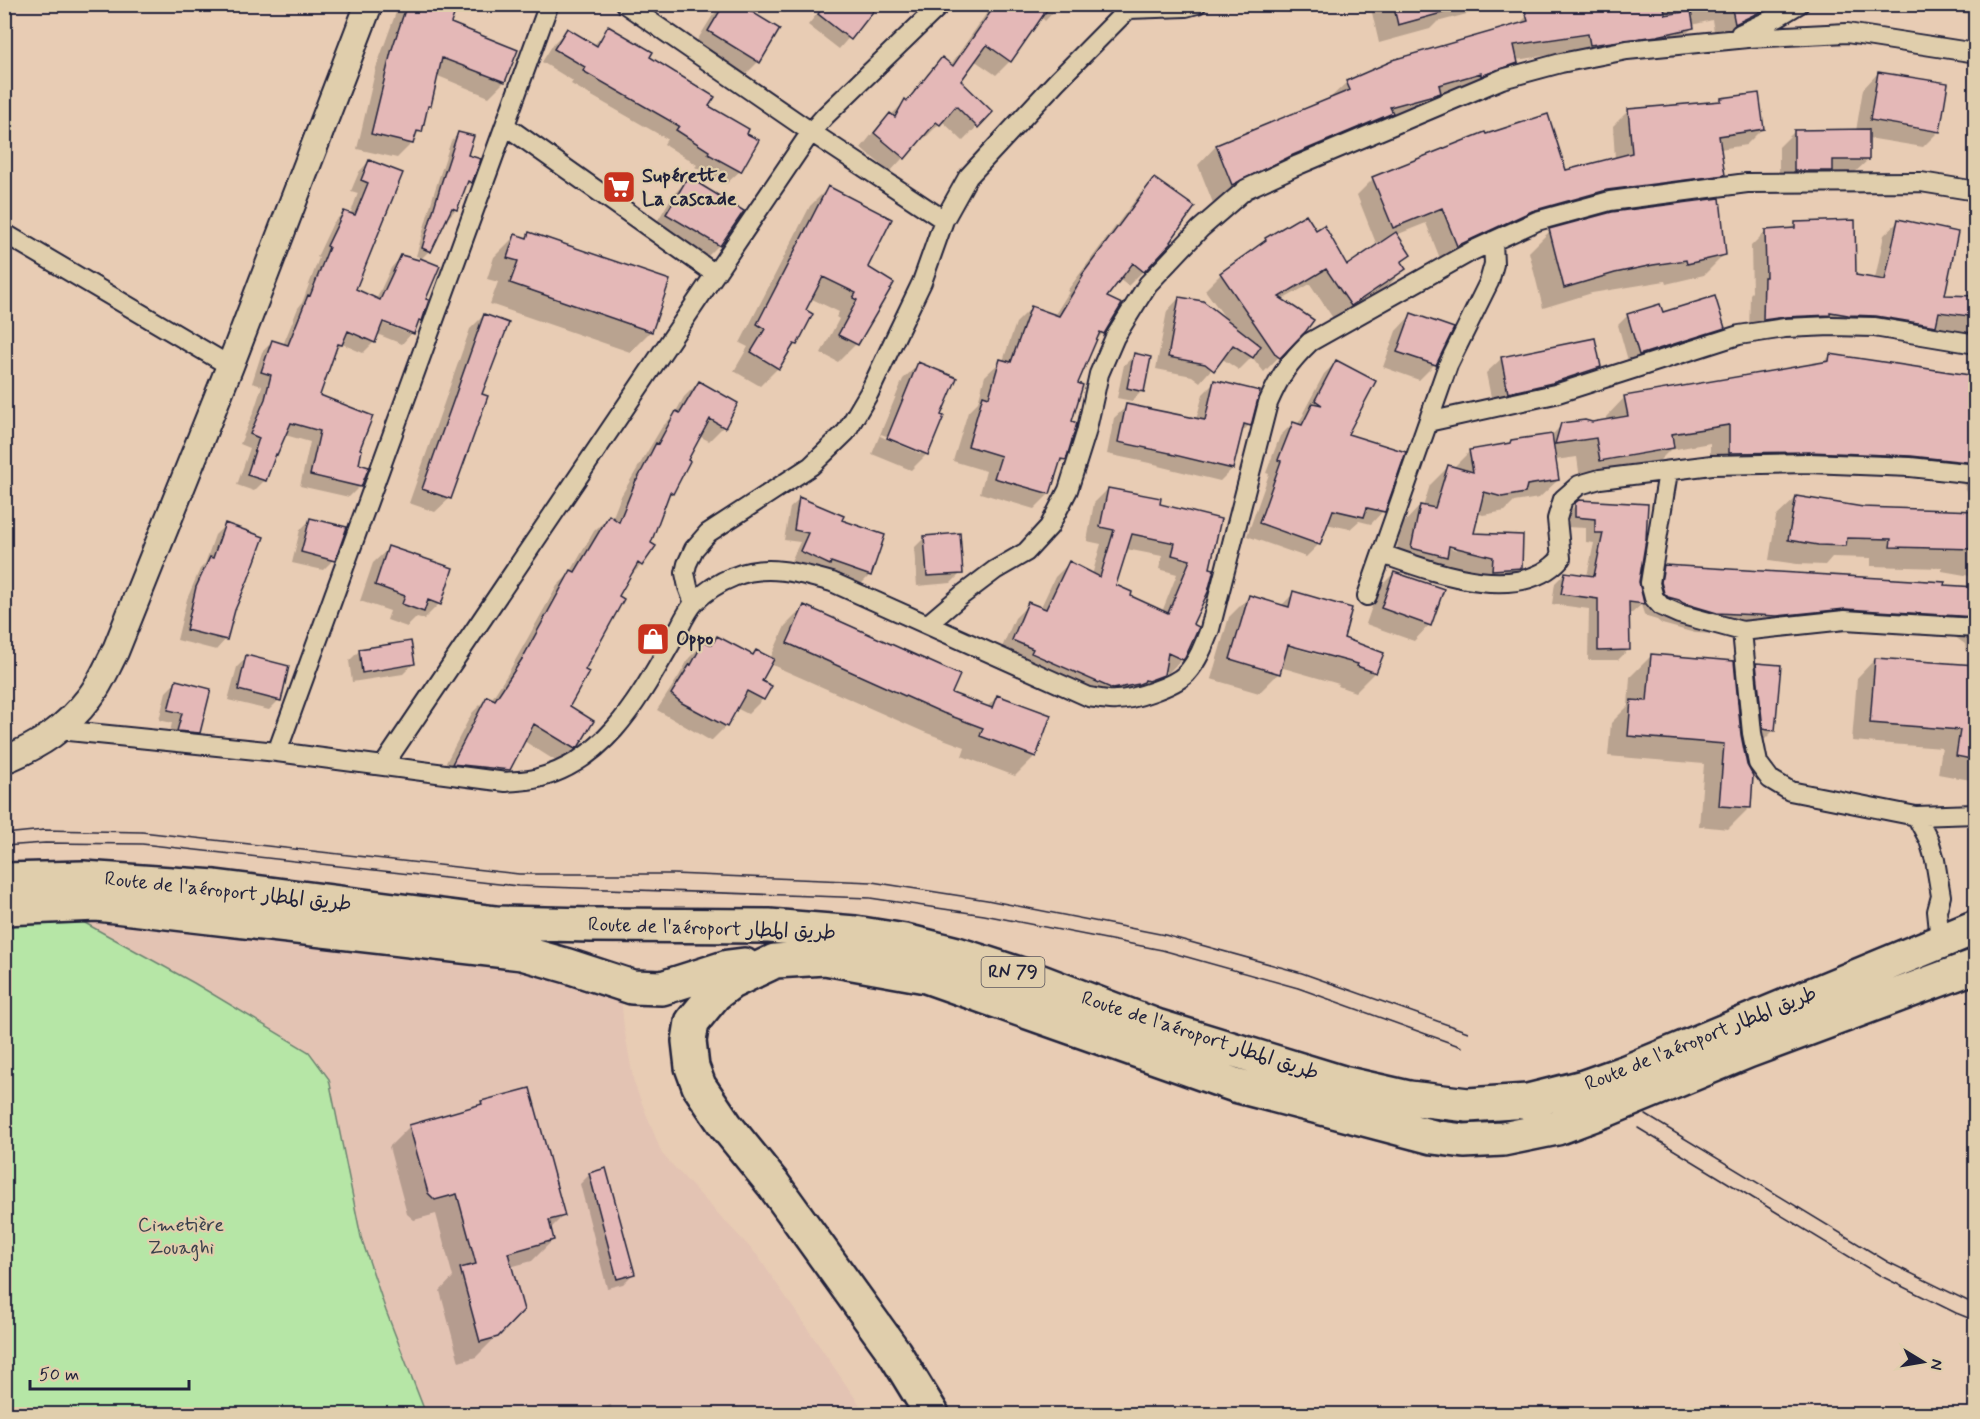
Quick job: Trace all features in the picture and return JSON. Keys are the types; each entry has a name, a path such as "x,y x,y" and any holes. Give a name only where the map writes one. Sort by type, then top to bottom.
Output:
{"highway":[{"name":"Route de l'aéroport طريق المطار","path":"4,880 83,878 215,887 496,922 769,926 855,933 905,941 957,954 1028,977 1156,1026 1332,1079 1408,1098 1468,1105 1528,1101 1616,1076 1976,927"},
{"path":"4,908 97,904 522,953 632,987 662,988 728,967 776,961"},
{"name":"Route de l'aéroport طريق المطار","path":"932,1414 894,1352 816,1242 726,1126 699,1086 692,1067 689,1041 692,1022 702,1008 731,982 776,961 825,958 926,976 1235,1085 1433,1137 1464,1141 1503,1139 1557,1128 1748,1051 1976,966"}],"street":[{"path":"4,760 34,748 59,730 92,696 116,652 230,366 369,4"},
{"path":"278,752 549,4"},
{"path":"625,4 944,220"},
{"path":"383,766 812,132 941,4"},
{"path":"694,603 685,573 694,549 708,532 811,466 846,432 869,393 917,292 944,220 968,177 1130,7 1186,7 1197,4"},
{"path":"1727,40 1799,4"},
{"path":"928,624 995,570 1026,552 1049,527 1068,490 1086,433 1099,374 1115,338 1148,284 1200,229 1246,189 1502,79 1561,63 1627,50 1727,40 1847,33 1976,53"},
{"path":"506,126 715,274"},
{"path":"59,730 278,752 506,782 537,779 575,764 601,745 635,703 694,603 733,576 772,570 801,573 832,582 1089,697 1117,700 1153,692 1174,683 1185,674 1202,651 1210,629 1268,404 1278,380 1290,361 1310,342 1493,241 1537,221 1610,201 1748,183 1921,182 1976,191"},
{"path":"4,233 230,366"},
{"path":"1367,596 1448,365 1490,282 1494,264 1493,241"},
{"path":"1428,422 1555,394 1739,335 1785,328 1874,327 1976,344"},
{"path":"1382,555 1459,579 1504,582 1538,576 1561,558 1558,531 1559,509 1563,499 1579,485 1600,479 1712,465 1809,463 1910,467 1976,474"},
{"path":"1668,472 1650,583 1653,598 1661,606 1679,615 1742,632 1845,620 1976,628"},
{"path":"1742,632 1752,733 1758,763 1770,779 1790,791 1916,816 1976,814"},
{"path":"1916,816 1929,840 1935,860 1941,896 1937,911 1940,941"}],"shaded area":[{"path":"54,906 312,918 620,986 624,1028 634,1083 662,1154 757,1255 866,1414 426,1414 386,1311 361,1237 329,1079 310,1052 194,983"}],"green space":[{"name":"Cimetière Zouaghi","path":"54,906 194,983 309,1052 329,1079 361,1237 386,1311 426,1414 5,1414 5,910"}],"building":[{"path":"407,4 458,4 451,23 518,50 505,82 442,58 431,106 428,106 422,132 417,131 413,144 371,134 391,52"},
{"path":"724,4 739,4 780,29 760,63 708,31"},
{"path":"825,4 879,4 851,40 818,14"},
{"path":"996,4 1051,4 1011,62 987,45 961,81 993,112 978,128 956,106 940,125 936,122 905,159 874,133 890,113 895,117 905,99 907,101 942,57 953,66"},
{"path":"1393,4 1452,4 1453,10 1398,25"},
{"path":"1523,4 1664,4 1665,15 1691,11 1694,28 1657,36 1590,45 1588,34 1514,45 1518,63 1481,76 1481,73 1439,85 1441,93 1390,107 1393,113 1293,155 1232,185 1216,145 1350,90 1346,81 1392,60 1528,21"},
{"path":"1731,4 1776,4 1735,24"},
{"path":"608,26 653,52 650,57 715,97 709,106 749,129 747,134 759,140 741,172 708,154 709,151 676,130 679,126 583,71 585,67 554,49 567,28 597,46"},
{"path":"1878,72 1948,83 1940,132 1870,120"},
{"path":"1759,93 1764,129 1719,136 1725,175 1607,190 1532,211 1457,246 1442,208 1393,228 1372,177 1485,132 1486,134 1548,114 1566,170 1632,153 1628,109 1721,101 1721,98"},
{"path":"1869,129 1869,160 1833,160 1833,171 1794,171 1794,130"},
{"path":"458,132 474,136 468,155 481,159 472,183 468,181 457,210 452,208 431,252 422,248"},
{"path":"369,160 403,173 356,289 380,300 401,255 419,260 420,258 440,266 426,299 429,300 422,321 419,320 414,334 383,322 375,343 348,331 342,345 338,344 320,395 373,416 360,449 362,450 359,464 369,467 361,487 310,475 320,431 291,423 266,481 247,475 259,438 250,434 265,399 271,375 261,372 272,340 288,345 308,295 310,296 329,247 327,246 344,211 355,215 368,183 361,180"},
{"path":"688,177 744,211 720,246 666,214"},
{"path":"1154,178 1195,207 1171,243 1144,272 1133,263 1107,297 1122,304 1104,334 1100,332 1078,383 1083,385 1072,421 1077,423 1066,460 1061,459 1050,494 994,478 1001,456 968,446 983,395 989,397 1000,359 1011,362 1031,306 1059,316 1082,275"},
{"path":"828,186 892,219 868,267 894,283 858,345 838,335 857,300 853,298 856,293 823,277 806,310 813,314 797,345 794,344 779,369 751,352 765,329 757,324"},
{"path":"1720,198 1726,255 1687,264 1686,260 1653,265 1564,288 1549,229 1612,212"},
{"path":"1306,214 1316,230 1324,225 1347,265 1396,232 1411,255 1401,262 1406,269 1351,306 1326,269 1279,297 1314,320 1280,358 1220,273 1266,240 1265,238"},
{"path":"1898,219 1958,232 1945,295 1976,296 1976,317 1939,312 1936,326 1876,316 1830,312 1830,315 1763,320 1764,277 1766,277 1765,230 1795,228 1795,222 1855,220 1856,275 1885,280"},
{"path":"529,232 670,280 652,332 510,283 518,261 507,258 515,234 527,238"},
{"path":"1715,296 1725,328 1639,355 1627,314 1660,304 1663,312"},
{"path":"1179,297 1203,301 1261,346 1253,358 1233,345 1214,371 1205,364 1168,357"},
{"path":"1411,313 1454,328 1436,365 1397,352"},
{"path":"484,314 509,323 482,394 488,396 451,499 422,489"},
{"path":"1595,338 1601,367 1552,383 1508,393 1501,357"},
{"path":"1134,353 1151,357 1144,392 1127,388"},
{"path":"1830,354 1976,376 1976,463 1911,456 1809,452 1729,453 1729,425 1672,434 1674,448 1600,461 1596,438 1555,444 1561,423 1585,420 1592,422 1628,416 1624,396 1829,361"},
{"path":"1336,360 1376,381 1348,434 1406,452 1385,512 1367,508 1364,517 1333,510 1320,545 1259,523 1281,461 1278,460 1293,422 1302,425 1313,403 1322,405 1315,400"},
{"path":"918,362 957,378 941,415 944,416 928,455 887,438"},
{"path":"1214,380 1260,391 1251,426 1244,424 1233,469 1118,442 1126,404 1205,420"},
{"path":"699,381 738,403 725,428 710,419 673,494 670,492 651,543 656,546 642,566 638,563 619,596 624,599 585,670 589,672 570,706 594,721 579,746 575,749 534,724 510,770 452,764 487,696 495,700 522,659 571,570 575,572 609,515 619,522 636,480 656,443 658,444 676,411 680,413"},
{"path":"1552,434 1559,480 1527,485 1525,493 1502,497 1484,492 1474,533 1523,535 1522,568 1492,570 1493,557 1449,546 1447,557 1411,548 1420,505 1435,508 1448,465 1473,472 1469,450 1510,443 1511,440"},
{"path":"1108,488 1161,498 1160,504 1221,519 1210,568 1214,569 1208,592 1193,624 1199,627 1185,658 1183,660 1168,653 1164,675 1139,684 1113,689 1031,653 1033,649 1012,640 1028,602 1046,609 1069,561 1100,577 1114,530 1100,527","holes":["1132,534 1175,543 1172,555 1190,560 1168,613 1131,596 1132,592 1116,585"]},
{"path":"1796,496 1863,507 1976,511 1976,549 1890,547 1891,539 1847,538 1846,546 1818,545 1788,540"},
{"path":"799,497 844,516 842,520 885,535 871,576 831,562 830,565 800,551 808,533 794,530"},
{"path":"1579,500 1648,504 1646,539 1639,582 1644,604 1629,602 1630,650 1598,651 1598,599 1561,594 1565,572 1594,576 1603,533 1595,533 1595,519 1575,517 1575,503"},
{"path":"310,518 347,527 335,561 301,552"},
{"path":"225,523 264,537 235,610 227,640 186,630 196,587 210,557 213,558"},
{"path":"960,533 963,574 927,576 924,536"},
{"path":"388,546 453,568 441,605 428,600 424,612 402,604 405,596 375,585"},
{"path":"1664,565 1945,582 1944,585 1976,587 1976,617 1845,609 1777,616 1717,613 1668,597 1664,593 1661,582"},
{"path":"1394,572 1444,589 1431,626 1381,608"},
{"path":"1293,591 1352,608 1344,638 1384,653 1376,673 1357,666 1358,664 1288,645 1280,674 1230,659 1249,595 1289,607"},
{"path":"804,605 960,675 952,693 992,708 997,695 1051,715 1036,757 980,736 983,728 943,713 787,643"},
{"path":"717,636 753,655 756,650 774,659 762,681 772,686 764,700 747,691 727,727 682,703 671,694 704,641 712,645"},
{"path":"411,641 415,664 362,673 359,649"},
{"path":"1651,654 1734,661 1741,735 1747,765 1753,776 1751,808 1719,806 1724,744 1628,736 1631,700 1647,701"},
{"path":"246,655 289,666 281,701 238,690"},
{"path":"1875,658 1976,665 1976,760 1956,756 1960,730 1870,723"},
{"path":"1756,663 1781,665 1775,731 1763,729"},
{"path":"176,680 211,689 200,733 177,731 182,713 168,710"},
{"path":"530,1088 565,1216 549,1220 554,1240 508,1253 524,1310 498,1337 480,1342 460,1268 476,1264 457,1194 435,1200 428,1193 409,1125 482,1104 481,1101"},
{"path":"606,1168 635,1274 617,1279 589,1173"}],"tram line":[{"path":"4,834 44,830 142,832 519,874 673,874 872,882 987,900 1165,935 1302,973 1468,1032"},
{"path":"4,846 45,843 142,844 518,886 870,898 984,915 1162,950 1298,988 1462,1047"},
{"path":"1646,1115 1888,1262 1976,1305"},
{"path":"1638,1128 1881,1276 1976,1321"}],"place":[{"name":"Supérette La cascade","path":"619,187"},
{"name":"Oppo","path":"653,639"}]}
